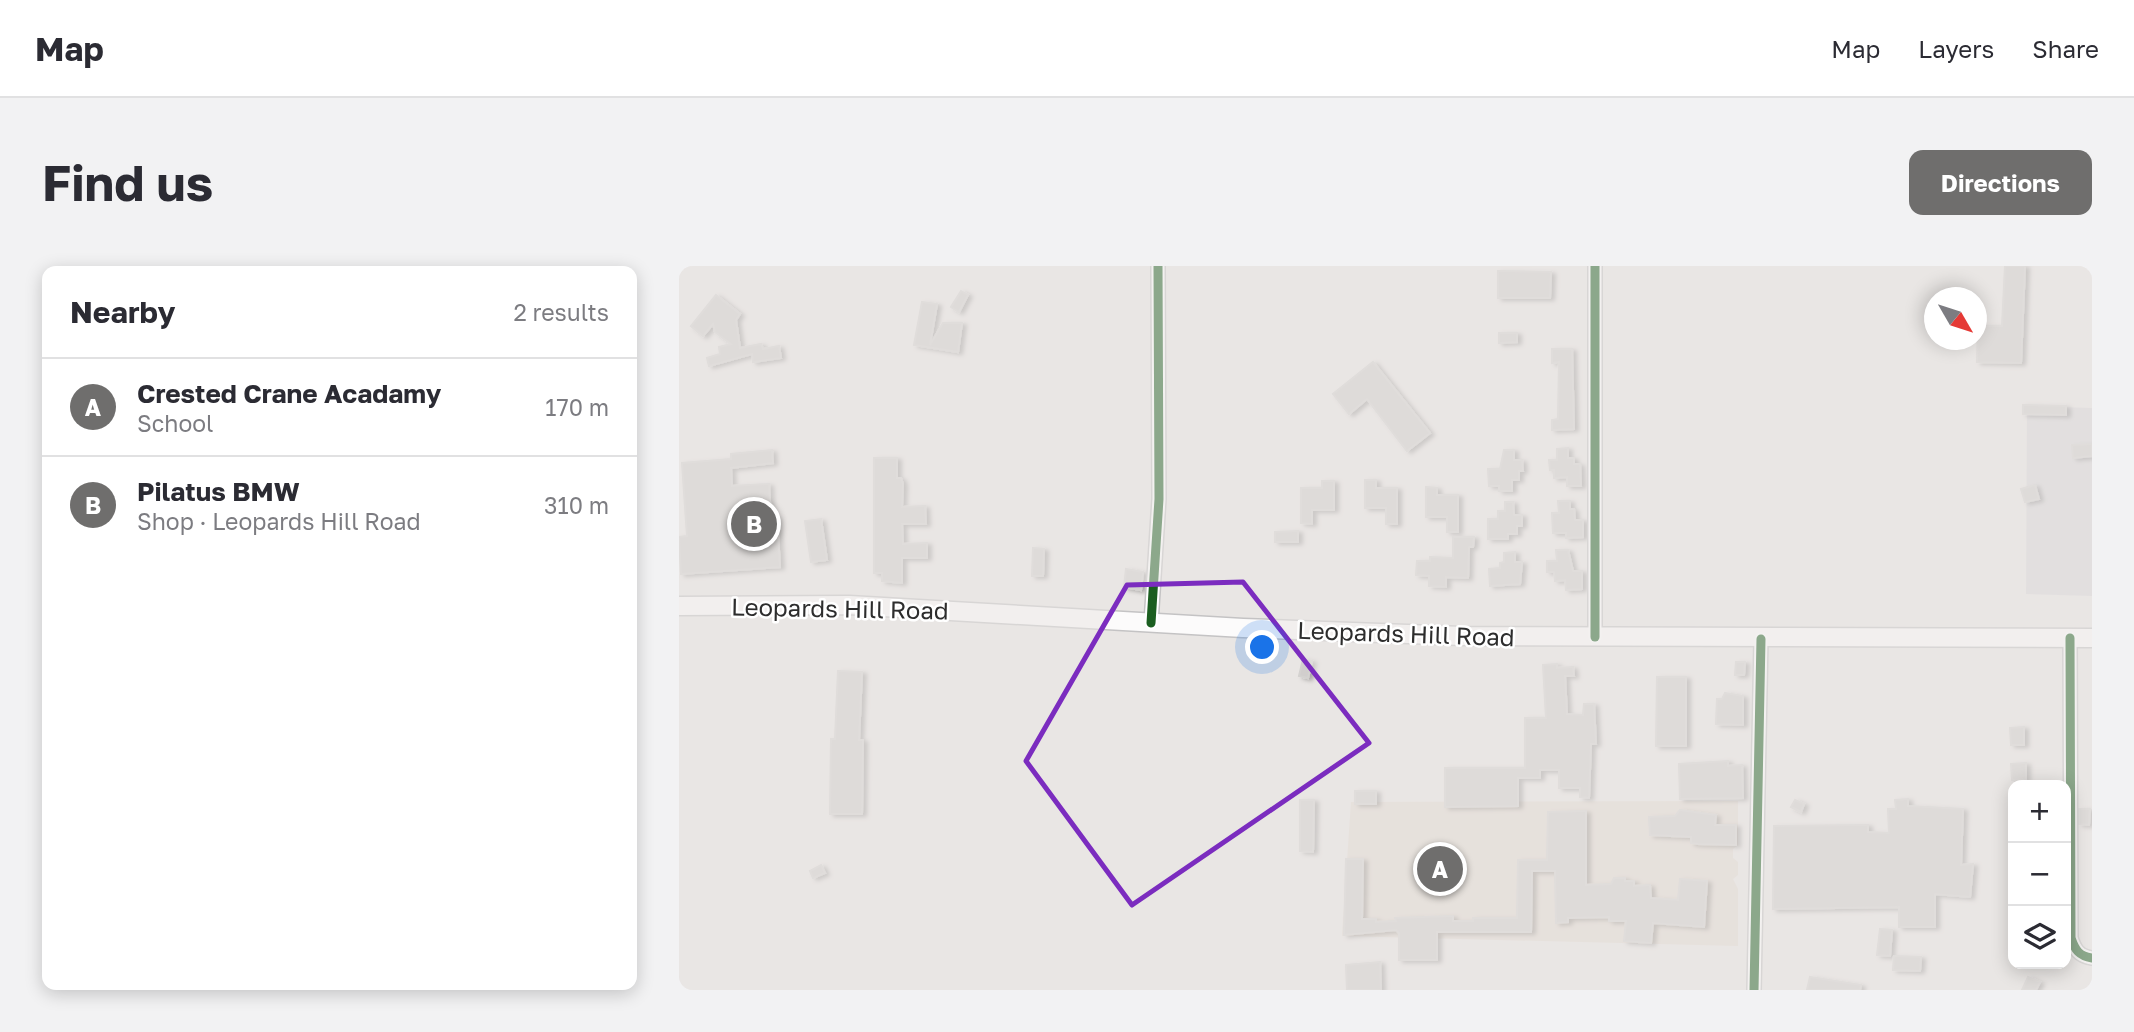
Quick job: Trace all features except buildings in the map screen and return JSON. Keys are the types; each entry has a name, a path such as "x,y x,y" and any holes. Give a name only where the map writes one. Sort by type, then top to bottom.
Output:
{"main road":[{"name":"Leopards Hill Road","path":"679,606 849,605 1340,632 1595,638 2092,638"}],"street":[{"path":"1151,623 1159,499 1158,266"},
{"path":"1595,266 1595,638"},
{"path":"2070,638 2071,938 2081,956 2092,958"},
{"path":"1754,990 1761,639"}],"highlighted area":[{"path":"1243,582 1369,743 1132,905 1026,761 1127,585"}],"shaded area":[{"path":"2027,406 2092,408 2092,596 2026,594"},
{"path":"1738,801 1738,845 1733,849 1733,858 1738,862 1738,875 1733,879 1738,889 1738,946 1342,936 1351,802"}],"cycle path":[{"path":"1151,623 1159,499 1158,266"},
{"path":"1595,266 1595,637"},
{"path":"2070,638 2071,938 2078,952 2092,958"},
{"path":"1754,990 1761,639"}],"place":[{"name":"Pilatus BMW","path":"754,524"},
{"name":"Crested Crane Acadamy","path":"1440,869"}]}
